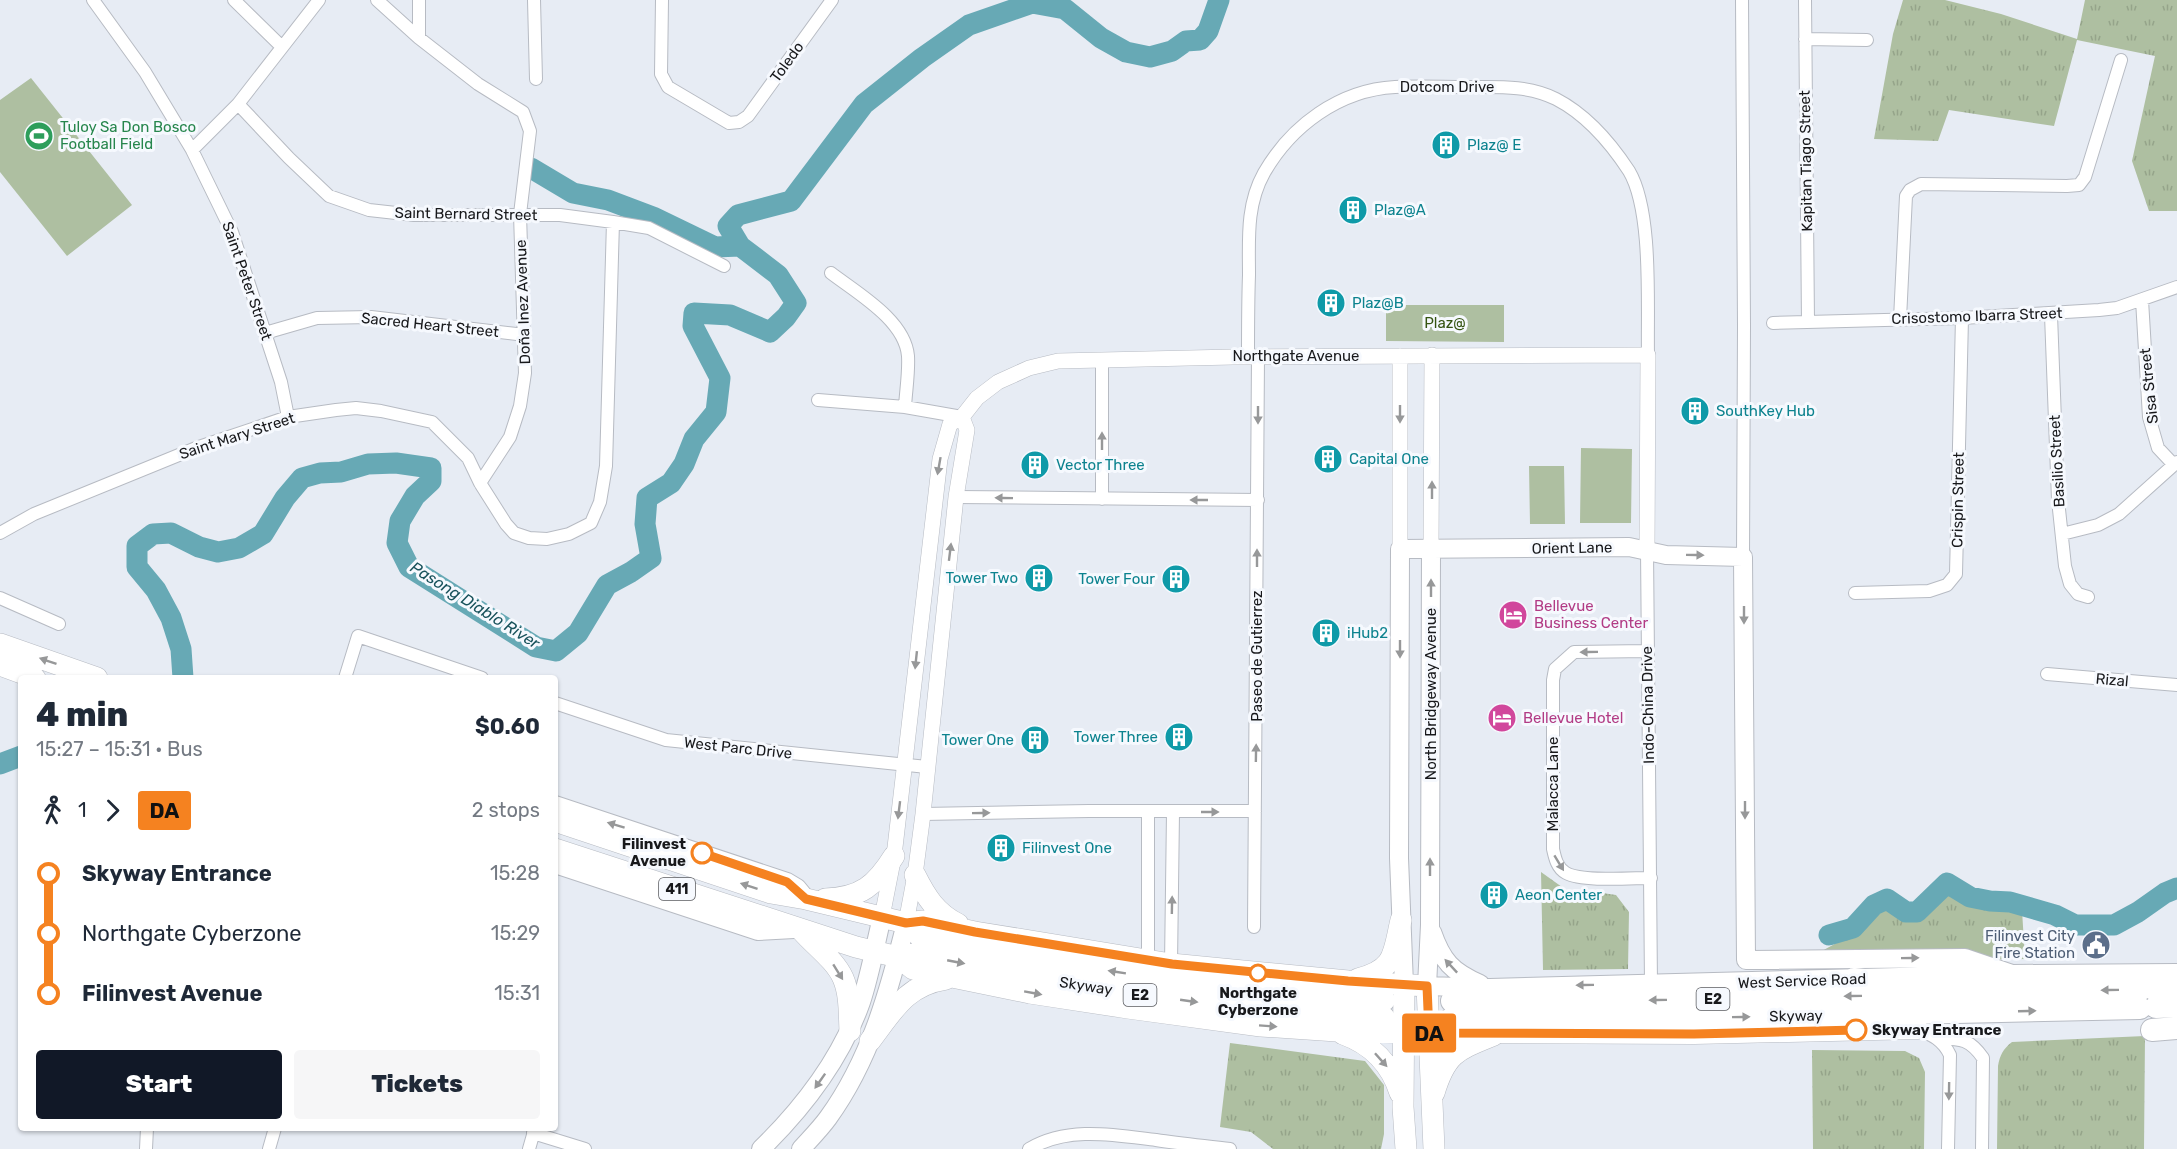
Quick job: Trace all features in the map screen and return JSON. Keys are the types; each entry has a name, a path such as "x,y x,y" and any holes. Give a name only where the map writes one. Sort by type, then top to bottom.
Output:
{"highway":[{"path":"0,644 88,675"},
{"path":"0,665 27,675"},
{"name":"411","path":"558,822 771,893 906,923 923,921 975,932 1172,964 1348,981 1427,986"},
{"name":"411","path":"558,850 856,947 898,957 913,969 963,980 1030,993 1218,1022 1337,1031 1429,1033"},
{"path":"806,899 847,896 868,888 880,877 894,856"},
{"path":"915,875 924,893 942,915 975,932"},
{"path":"1348,981 1373,975 1385,968 1392,957 1401,920"},
{"name":"Skyway","path":"898,957 916,954 1040,978 1222,1006 1384,1009 1314,996 1219,987 1127,974 920,936 906,923"},
{"path":"800,929 833,963 843,977 849,1005 849,1031"},
{"path":"1854,979 1896,983 1943,983 1972,1003"},
{"path":"870,1041 894,1009 921,985 946,980 963,980"},
{"name":"North Bridgeway Avenue","path":"1403,1107 1404,985"},
{"name":"North Bridgeway Avenue","path":"1427,986 1434,1149"},
{"name":"Skyway","path":"1452,1010 1592,1020 2160,997"},
{"name":"E2","path":"1928,1034 1972,1003"},
{"path":"2152,1030 2177,1028"},
{"path":"1337,1031 1367,1046 1384,1060 1398,1086 1403,1107 1406,1149"},
{"path":"1431,1105 1438,1079 1451,1056 1463,1048 1494,1035"}],"main road":[{"name":"Orient Lane","path":"1400,549 1629,547 1666,555 1743,556"},
{"name":"North Bridgeway Avenue","path":"1400,549 1401,920 1404,985"},
{"name":"North Bridgeway Avenue","path":"1427,986 1430,925 1431,549"},
{"path":"1743,556 1746,960 1965,958 2012,974"},
{"name":"411","path":"558,806 787,882 806,899"},
{"name":"411","path":"558,865 758,931 800,929"},
{"path":"761,1149 779,1132 820,1082 839,1052 864,993 882,917"},
{"path":"801,1149 827,1118 846,1090 870,1041 889,990 906,923"},
{"path":"1430,925 1438,950 1450,967 1461,976 1490,988"},
{"name":"West Service Road","path":"1427,986 1490,988 2012,974 2177,974"},
{"path":"1429,1033 1494,1035 1928,1034"}],"street":[{"name":"Saint Peter Street","path":"93,0 146,72 192,150 232,232 280,381 288,417"},
{"path":"234,0 282,47"},
{"path":"192,150 238,104 319,0"},
{"path":"377,0 419,38"},
{"path":"419,0 419,38"},
{"path":"534,0 536,79"},
{"name":"Toledo","path":"662,0 661,74 664,81 668,87 729,123 739,122 748,116 832,0"},
{"path":"1742,0 1743,556"},
{"name":"Kapitan Tiago Street","path":"1805,0 1808,322"},
{"name":"Doña Inez Avenue","path":"419,38 478,84 523,112 531,131 520,214 525,373 520,406 510,437 480,483"},
{"path":"1805,39 1867,40"},
{"path":"1900,319 1906,196 1910,190 1922,184 2079,185 2085,177 2121,60"},
{"name":"Dotcom Drive","path":"1253,357 1249,227 1254,195 1264,174 1298,129 1319,112 1357,93 1393,87 1525,88 1555,98 1579,113 1599,130 1630,173 1644,215 1648,355"},
{"name":"Saint Bernard Street","path":"238,104 329,196 369,210 414,215 560,215 613,222 649,228 724,266"},
{"name":"Saint Mary Street","path":"0,533 34,514 196,448 288,417 356,408 432,422 468,458 480,483 514,533 529,538 547,539 569,534 591,523 600,502 606,466 613,222"},
{"path":"831,273 899,330 908,357 905,407"},
{"name":"Crisostomo Ibarra Street","path":"1773,323 2051,315 2117,308 2177,287"},
{"name":"Sisa Street","path":"2142,300 2149,417 2158,448 2175,464"},
{"name":"Basilio Street","path":"2051,315 2058,500 2065,566 2070,584 2078,594 2088,597"},
{"name":"Sacred Heart Street","path":"265,333 317,318 371,317 525,335"},
{"name":"Crispin Street","path":"1855,593 1929,591 1947,585 1956,574 1962,318"},
{"name":"Northgate Avenue","path":"962,417 977,398 998,382 1029,368 1058,361 1253,357 1648,355"},
{"name":"Indo-China Drive","path":"1648,355 1647,651 1651,984"},
{"name":"North Bridgeway Avenue","path":"1400,356 1400,549"},
{"name":"North Bridgeway Avenue","path":"1431,549 1432,356"},
{"name":"Paseo de Gutierrez","path":"1253,357 1258,500 1254,927"},
{"path":"1102,360 1102,499"},
{"path":"818,400 905,407 962,417"},
{"path":"906,923 923,814 956,497 968,429 962,417"},
{"path":"882,917 894,856 934,494 940,459 950,424 962,417"},
{"path":"2062,534 2098,525 2119,514 2175,464"},
{"path":"956,497 1258,500"},
{"path":"0,598 59,624"},
{"path":"346,675 358,636 473,675"},
{"name":"Malacca Lane","path":"1647,651 1574,652 1562,660 1555,669 1553,680 1553,849 1555,860 1564,872 1576,877 1651,879"},
{"name":"Rizal","path":"2047,674 2177,685"},
{"name":"West Parc Drive","path":"558,704 666,740 927,767"},
{"path":"923,814 1255,811"},
{"path":"1148,812 1148,960"},
{"path":"1172,964 1173,812"},
{"path":"1746,960 1746,982"},
{"path":"1928,1034 1943,1043 1950,1055 1948,1149"},
{"path":"1928,1034 1961,1039 1974,1046 1983,1058 1982,1149"},
{"path":"146,1149 147,1131"},
{"path":"269,1149 274,1131"},
{"path":"529,1149 534,1131 585,1149"},
{"path":"1029,1149 1037,1144 1064,1136 1096,1133 1230,1149"}],"green space":[{"path":"1903,0 1945,0 2001,14 2077,39 2085,0 2177,0 2177,211 2149,211 2132,161 2155,56 2077,40 2054,126 1949,110 1938,141 1874,139 1893,34"},
{"name":"Tuloy Sa Don Bosco Football Field","path":"31,78 132,205 67,256 0,172 0,100"},
{"name":"Plaz@","path":"1386,305 1504,305 1504,342 1386,341"},
{"path":"1581,448 1632,449 1631,523 1580,523"},
{"path":"1529,466 1564,466 1565,524 1530,524"},
{"path":"1541,872 1569,892 1589,891 1616,895 1629,912 1628,969 1543,970"},
{"path":"1948,886 1971,903 2022,910 2025,959 1809,961 1750,951 1820,952 1853,934 1883,903 1907,915 1922,915"},
{"path":"2145,1036 2144,1149 1997,1149 1998,1066 2002,1052 2012,1042"},
{"path":"1230,1043 1365,1061 1384,1085 1384,1134 1381,1149 1273,1149 1251,1132 1220,1127"},
{"path":"1812,1050 1905,1051 1919,1058 1925,1072 1924,1149 1813,1149"}],"waterway":[{"name":"Pasong Diablo River","path":"183,675 181,649 171,618 156,590 137,567 137,546 153,534 171,533 199,547 218,552 239,548 263,534 285,498 302,478 320,473 341,472 368,464 396,463 431,468 431,481 415,496 400,521 397,543 409,567 536,647 556,651 578,633 607,585 651,558 645,524 647,498 671,483 684,464 694,439 716,412 720,378 693,326 694,313 730,315 770,332 786,317 796,303 778,275 740,246 728,226 738,215 791,201 864,104 922,58 969,25 1032,3 1065,9 1101,38 1126,52 1150,57 1172,51 1186,41 1200,40 1208,31 1219,0"},
{"path":"531,168 573,193 608,200 653,217 715,247 740,246"},
{"name":"Pasong Diablo River","path":"0,764 18,757"},
{"path":"1829,935 1853,928 1874,905 1887,899 1906,912 1917,912 1947,883 1970,897 2010,902 2055,915 2075,925 2114,925 2177,888"}],"bus line":[{"name":"DA","path":"702,853 787,882 806,899 906,923 923,921 975,932 1172,964 1265,974 1427,986 1429,1033 1694,1034 1856,1030"}],"place":[{"name":"Tuloy Sa Don Bosco Football Field","path":"39,136"},
{"name":"Plaz@ E","path":"1446,145"},
{"name":"Plaz@A","path":"1353,210"},
{"name":"Plaz@B","path":"1331,303"},
{"name":"SouthKey Hub","path":"1695,411"},
{"name":"Capital One","path":"1328,459"},
{"name":"Vector Three","path":"1035,465"},
{"name":"Tower Two","path":"1039,578"},
{"name":"Tower Four","path":"1176,579"},
{"name":"Bellevue Business Center","path":"1513,615"},
{"name":"iHub2","path":"1326,633"},
{"name":"Bellevue Hotel","path":"1502,718"},
{"name":"Tower Three","path":"1179,737"},
{"name":"Tower One","path":"1035,740"},
{"name":"Filinvest One","path":"1001,848"},
{"name":"Filinvest Avenue","path":"702,853"},
{"name":"Aeon Center","path":"1494,895"},
{"name":"Filinvest City Fire Station","path":"2096,945"},
{"name":"Northgate Cyberzone","path":"1258,973"},
{"name":"Skyway Entrance","path":"1856,1030"}]}
